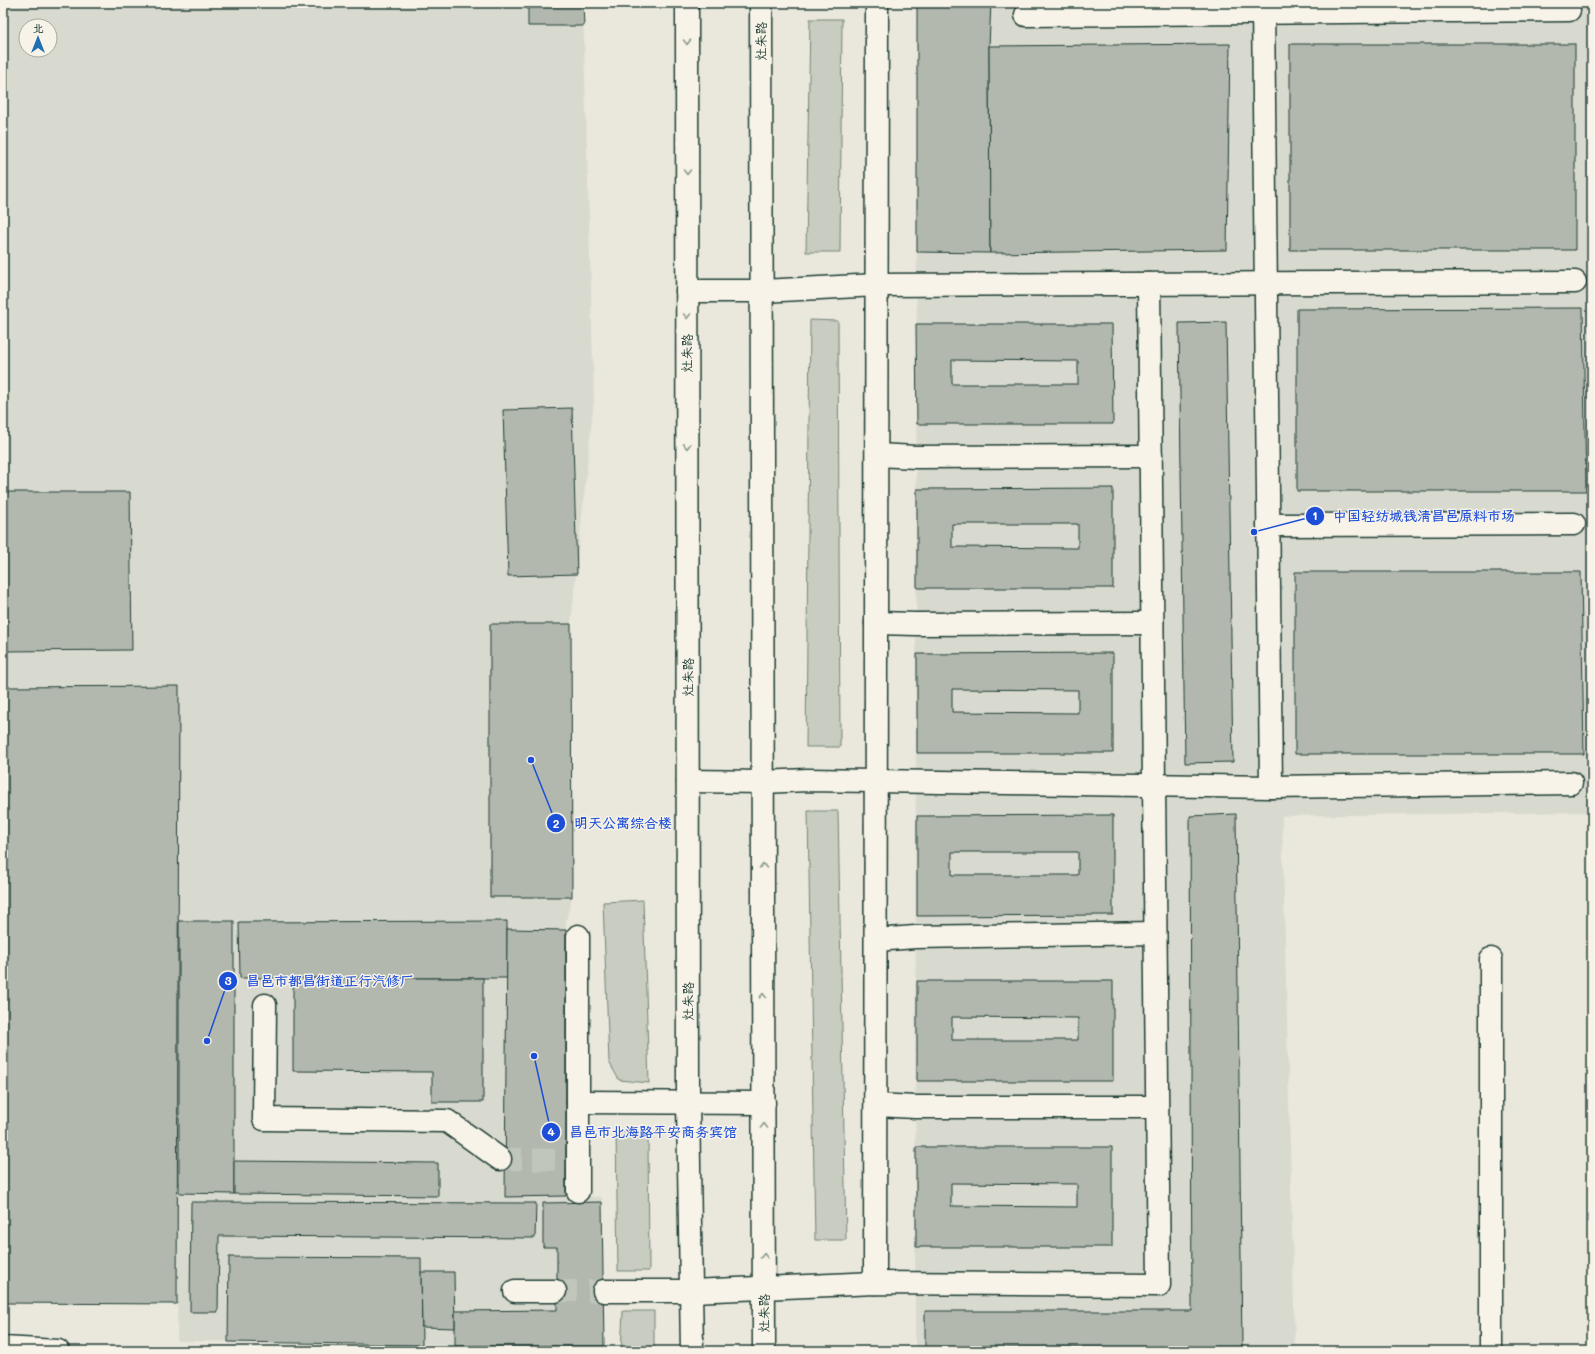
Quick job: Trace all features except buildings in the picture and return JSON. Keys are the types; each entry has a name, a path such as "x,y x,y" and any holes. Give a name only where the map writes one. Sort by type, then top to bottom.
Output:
{"main road":[{"name":"灶朱路","path":"687,3 688,1103 692,1351"},
{"name":"灶朱路","path":"761,3 764,1351"},
{"path":"875,1283 877,3"},
{"path":"1263,8 1271,787"},
{"path":"1026,15 1263,8 1569,10"},
{"path":"687,291 762,291 876,285 1575,282"},
{"path":"604,1291 764,1289 875,1283 1159,1285 1149,284"},
{"path":"876,455 916,457 1151,456"},
{"path":"1268,525 1574,524"},
{"path":"876,623 1152,623"},
{"path":"688,781 763,782 807,780 1271,787 1571,783"},
{"path":"876,940 915,937 1155,933"},
{"path":"578,936 578,1191"},
{"path":"1491,959 1491,1351"},
{"path":"265,1004 264,1119 447,1121 500,1159"},
{"path":"578,1102 764,1103"},
{"path":"876,1105 915,1107 1157,1107"},
{"path":"515,1291 555,1291"},
{"path":"3,1348 58,1351"}],"shaded area":[{"path":"3,3 583,3 594,399 571,624 572,897 566,921 566,1196 602,1197 604,1346 177,1341 178,1260 177,1304 3,1303"},
{"path":"917,3 1592,3 1592,812 1282,816 1295,1347 915,1349"},
{"path":"810,19 842,19 840,252 806,252"},
{"path":"810,320 838,321 840,747 806,747"},
{"path":"808,811 838,811 846,1240 815,1240"},
{"path":"643,900 649,1083 619,1080 609,1062 603,902"},
{"path":"616,1132 648,1134 649,1271 618,1271"},
{"path":"623,1311 654,1311 654,1351 621,1351"}],"tunnel":[{"path":"500,1159 578,1160"},
{"path":"555,1291 604,1291"}],"place":[{"name":"中国轻纺城钱清昌邑原料市场","path":"1254,532"},
{"name":"明天公寓综合楼","path":"531,760"},
{"name":"昌邑市都昌街道正行汽修厂","path":"207,1041"},
{"name":"昌邑市北海路平安商务宾馆","path":"534,1056"}]}
